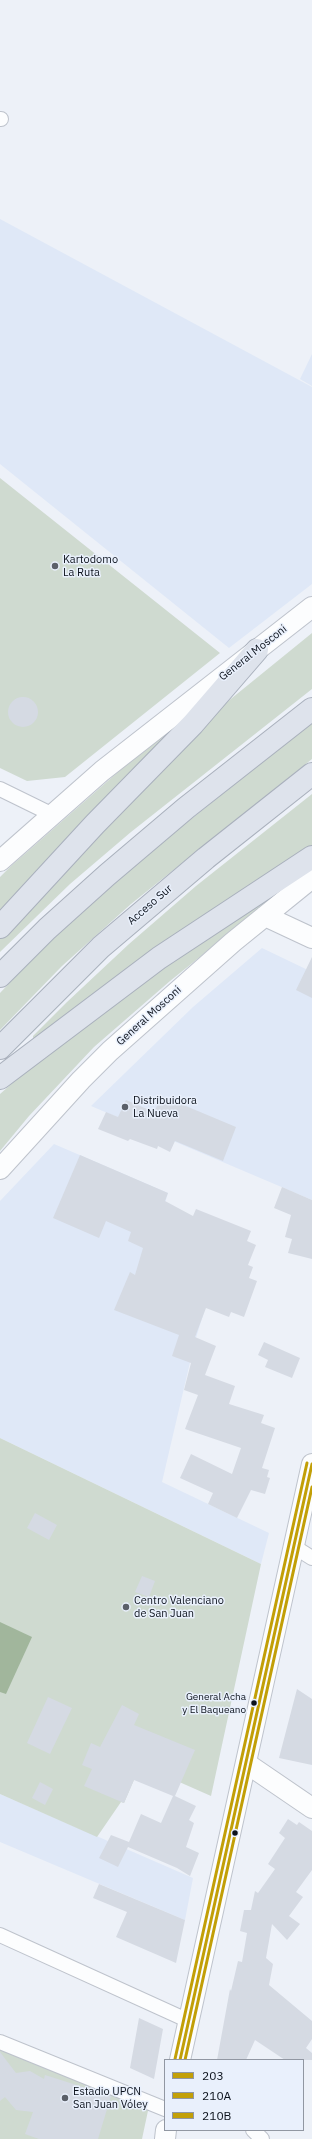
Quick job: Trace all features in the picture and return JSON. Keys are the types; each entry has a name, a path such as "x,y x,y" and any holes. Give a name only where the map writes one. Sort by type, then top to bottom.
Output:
{"highway":[{"path":"0,927 95,824 193,724 257,650"},
{"path":"0,976 47,928 112,870 186,808 312,709"},
{"name":"Acceso Sur","path":"0,1048 101,947 206,858 312,774"},
{"path":"0,1078 159,958 312,857"}],"street":[{"name":"General Mosconi","path":"0,861 51,814 108,767 312,607"},
{"name":"General Mosconi","path":"195,699 223,689 250,673 312,624"},
{"path":"0,789 51,814"},
{"name":"General Mosconi","path":"0,1169 94,1066 177,990 312,878"},
{"path":"265,916 312,938"},
{"path":"183,2058 189,2021 312,1464"},
{"path":"293,1546 312,1558"},
{"path":"246,1763 312,1808"},
{"path":"0,1935 189,2021"},
{"path":"0,2042 164,2109"},
{"path":"254,2131 262,2139"}],"shaded area":[{"path":"0,219 312,387 312,584 229,648 0,464"},
{"path":"312,354 312,386 300,379"},
{"name":"Kartodomo La Ruta","path":"0,478 220,653 65,777 27,781 0,768"},
{"path":"312,633 312,689 131,832 70,884 0,952 0,939 216,711"},
{"path":"312,723 312,759 131,904 62,966 0,1030 0,993 60,930 132,866"},
{"path":"175,729 34,874 0,912 0,877 151,743 162,735"},
{"path":"312,794 312,850 33,1041 33,1036 129,944 196,886"},
{"path":"287,887 170,981 94,1047 29,1116 0,1151 0,1094 49,1051 159,970"},
{"path":"262,948 312,972 312,1200 91,1106 193,1007"},
{"path":"54,1144 168,1193 140,1287 204,1312 195,1341 162,1482 269,1533 261,1564 0,1438 0,1201"},
{"name":"Centro Valenciano de San Juan","path":"0,1438 261,1564 211,1796 168,1777 139,1768 124,1803 121,1802 97,1837 0,1794"},
{"path":"0,1622 32,1637 6,1694 0,1692"},
{"path":"0,1794 193,1878 185,1920 0,1842"},
{"name":"Estadio UPCN San Juan Vóley","path":"0,2045 149,2106 142,2139 0,2139"}],"building":[{"path":"23,697 34,701 38,712 34,723 23,727 12,723 8,712 12,701"},
{"path":"312,957 312,998 296,990"},
{"path":"162,1096 236,1127 223,1161 175,1141 170,1152 158,1146 157,1149 130,1139 128,1141 98,1129 106,1112 118,1117 126,1100 154,1112"},
{"path":"80,1155 168,1193 165,1201 193,1216 196,1209 251,1231 247,1241 256,1245 248,1265 253,1267 249,1278 257,1281 244,1317 231,1312 229,1317 206,1308 195,1337 216,1346 205,1375 235,1386 229,1404 264,1415 261,1423 275,1428 262,1468 269,1470 267,1477 270,1478 265,1494 251,1490 237,1518 208,1504 213,1493 180,1478 191,1454 232,1474 241,1448 185,1429 198,1395 184,1390 191,1363 172,1356 179,1335 114,1310 130,1272 135,1275 143,1248 128,1241 131,1232 106,1221 99,1238 53,1218"},
{"path":"282,1187 312,1200 312,1259 288,1253 292,1239 285,1237 291,1215 274,1208"},
{"path":"264,1342 300,1358 292,1378 265,1367 268,1360 258,1355"},
{"path":"35,1513 57,1525 49,1540 27,1528"},
{"path":"142,1576 155,1581 149,1597 135,1592"},
{"path":"297,1689 312,1699 312,1765 279,1758"},
{"path":"48,1697 72,1708 50,1754 27,1743"},
{"path":"122,1705 139,1714 134,1725 195,1750 175,1796 196,1806 189,1820 194,1823 186,1847 199,1853 190,1876 177,1868 128,1847 118,1867 99,1858 111,1835 129,1842 141,1814 161,1823 173,1796 134,1780 124,1803 84,1786 92,1769 82,1765 91,1743 100,1747"},
{"path":"40,1782 53,1789 45,1805 32,1798"},
{"path":"288,1819 297,1825 299,1822 312,1831 312,1870 296,1892 303,1897 289,1916 300,1924 287,1940 272,1924 266,1958 273,1964 269,1985 312,2021 312,2039 306,2048 312,2053 312,2060 284,2059 255,2040 246,2059 217,2059 230,1989 231,1991 238,1961 242,1962 247,1933 240,1931 244,1910 251,1910 255,1891 258,1893 275,1869 268,1864 285,1838 279,1833"},
{"path":"99,1884 185,1920 176,1963 116,1937 127,1912 93,1898"},
{"path":"139,2018 163,2029 154,2079 130,2068"},
{"path":"0,2052 16,2073 30,2071 44,2079 45,2075 111,2096 98,2139 39,2139 25,2134 33,2112 16,2110 5,2097 0,2101"}],"transit line":[{"name":"210B","path":"175,2059 307,1463"},
{"name":"203","path":"180,2059 312,1464"},
{"name":"210A","path":"185,2059 312,1487"}],"place":[{"name":"Kartodomo La Ruta","path":"55,566"},
{"name":"Distribuidora La Nueva","path":"125,1107"},
{"name":"Centro Valenciano de San Juan","path":"126,1607"},
{"name":"General Acha y El Baqueano","path":"254,1703"},
{"name":"Estadio UPCN San Juan Vóley","path":"65,2098"}]}
